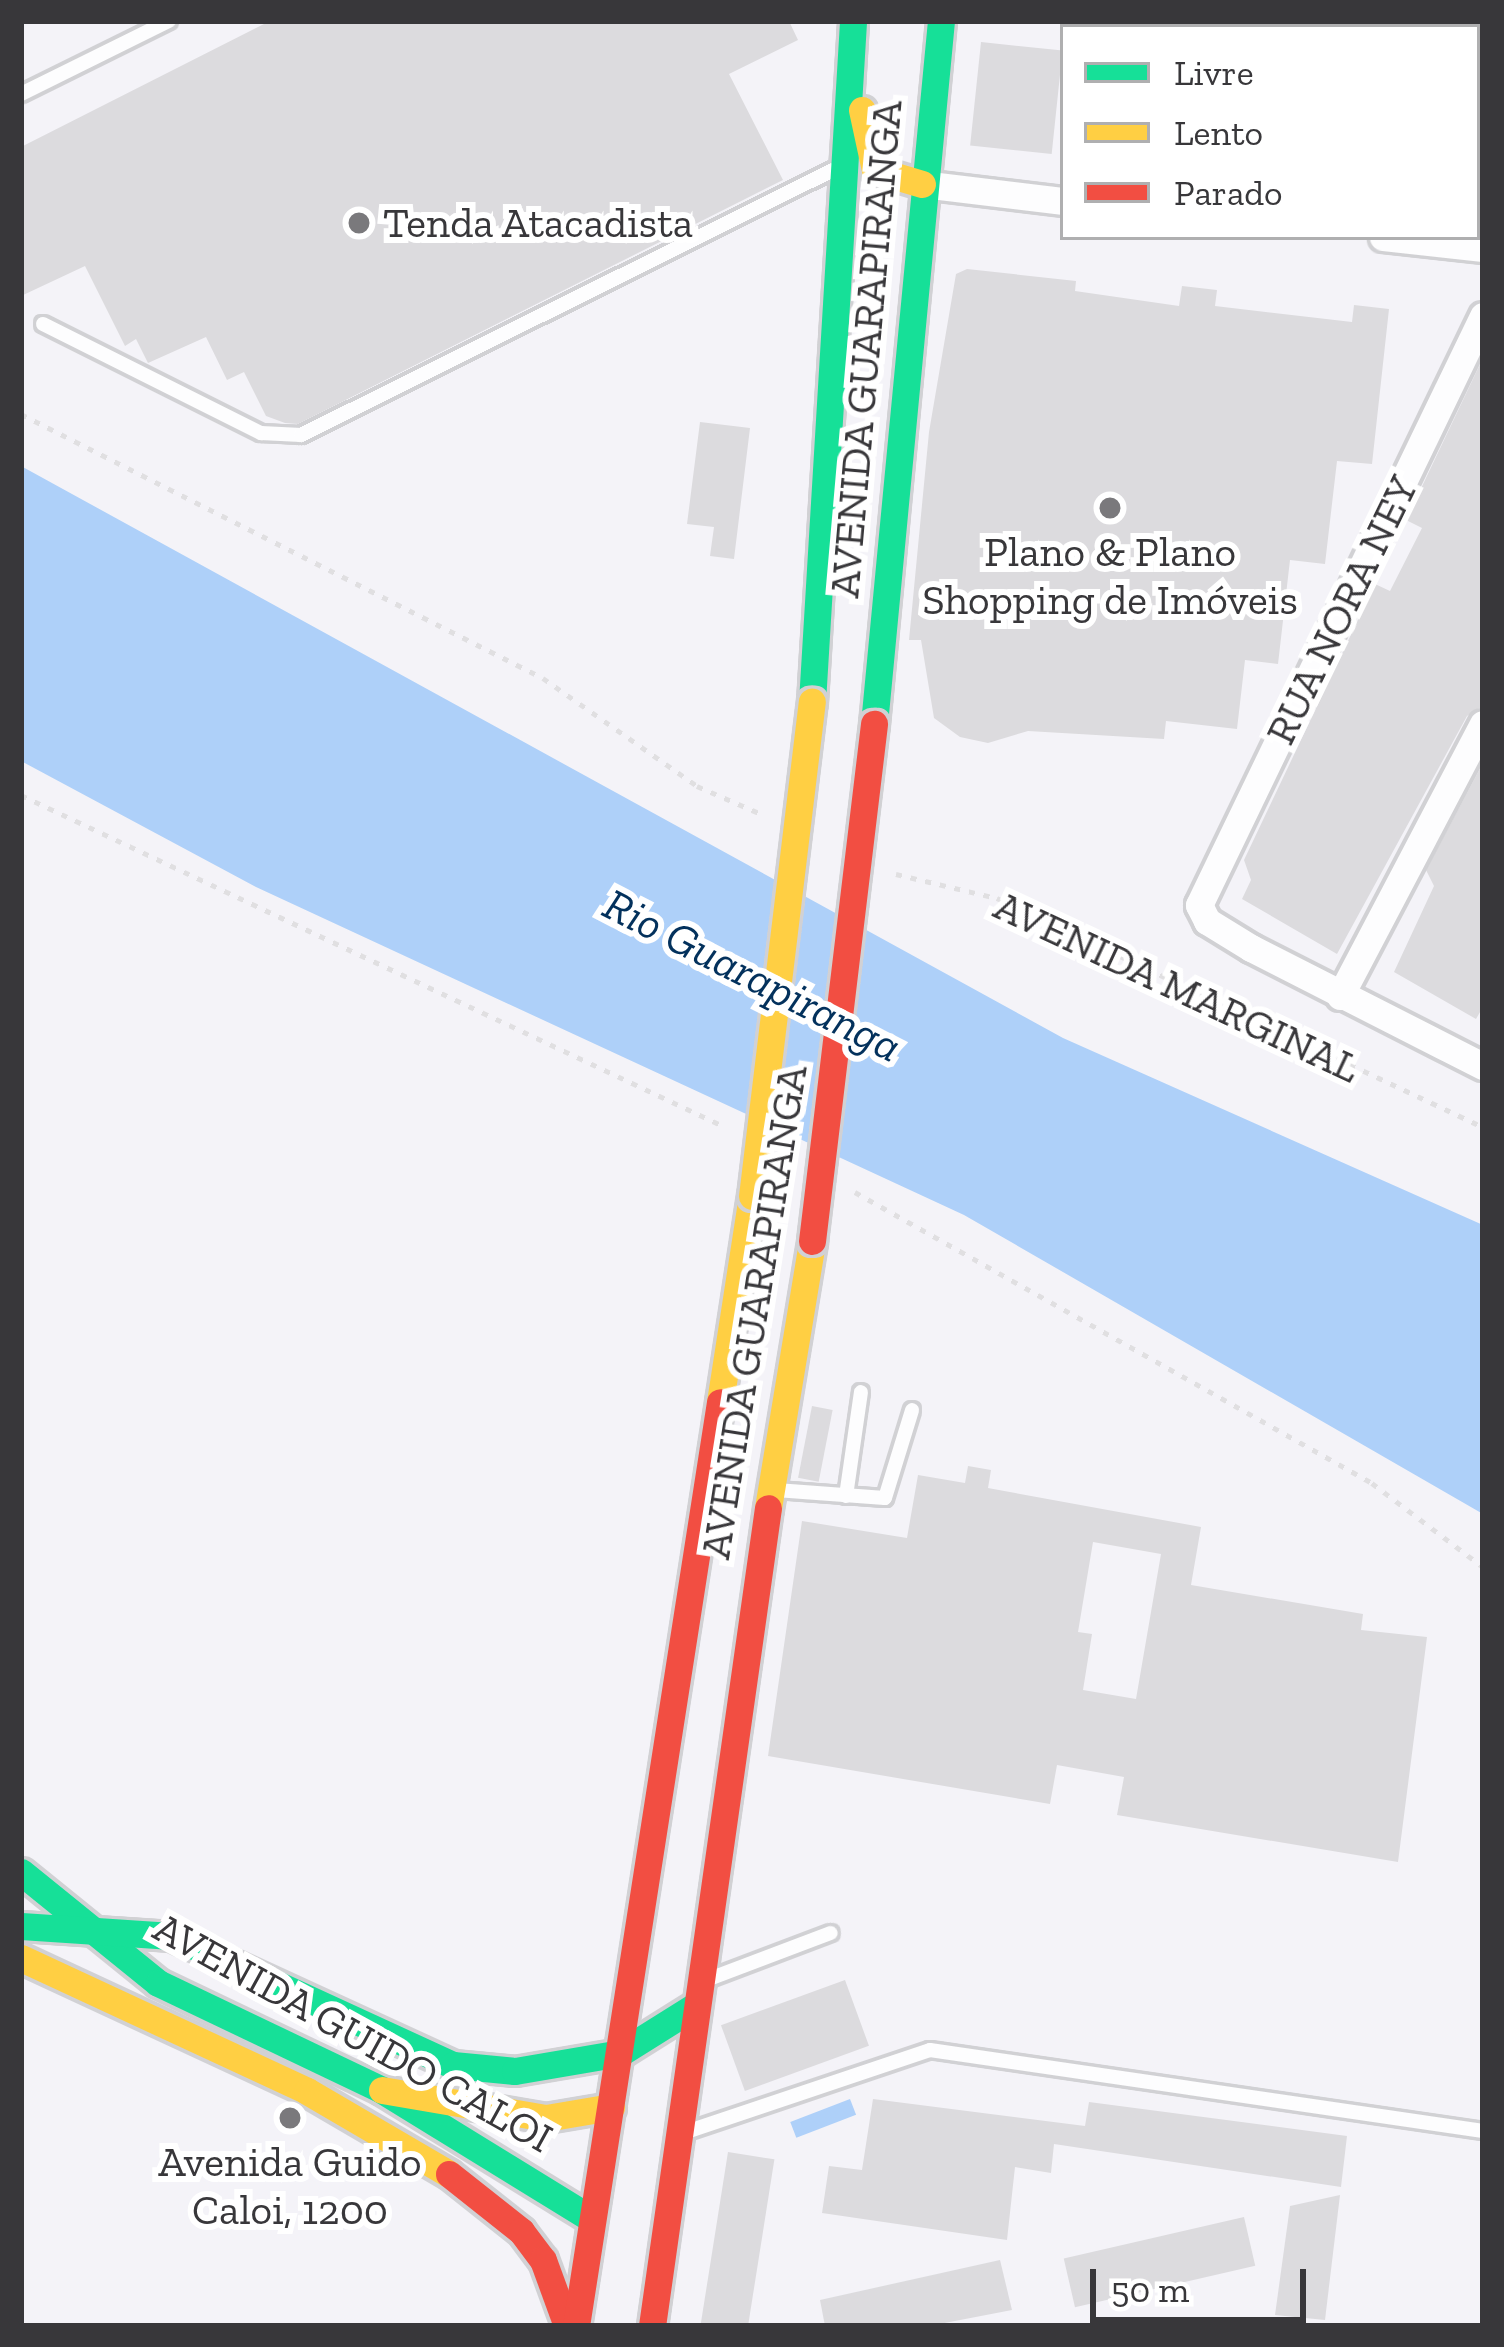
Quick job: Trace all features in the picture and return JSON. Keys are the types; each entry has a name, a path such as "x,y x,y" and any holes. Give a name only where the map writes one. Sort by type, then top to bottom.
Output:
{"main road":[{"name":"AVENIDA GUARAPIRANGA","path":"576,2326 752,1196 812,702 853,21"},
{"name":"AVENIDA GUARAPIRANGA","path":"652,2326 771,1490 812,1240 874,724 941,21"},
{"path":"850,61 875,170 922,184"},
{"name":"AVENIDA GUIDO CALOI","path":"25,1878 98,1929 158,1983 382,2090 592,2219 628,2255 656,2294"},
{"path":"21,1926 172,1936 453,2065 515,2071 620,2054 697,1995"},
{"name":"AVENIDA GUIDO CALOI","path":"21,1958 307,2091 426,2156 520,2231 542,2260 567,2326"},
{"path":"382,2090 530,2117 611,2107"}],"street":[{"path":"922,184 1060,201"},
{"path":"1411,240 1483,248"},
{"name":"RUA NORA NEY","path":"1340,996 1208,921 1199,904 1483,316"},
{"path":"1483,724 1340,996 1483,1066"}],"lane":[{"path":"21,94 169,21"},
{"path":"43,324 261,433 301,435 843,165"},
{"path":"846,1496 861,1392"},
{"path":"771,1490 885,1498 912,1410"},
{"path":"697,1995 831,1933"},
{"path":"678,2135 930,2050 1483,2131"}],"path":[{"path":"21,414 543,678 697,786 760,813"},
{"name":"AVENIDA MARGINAL","path":"884,868 997,898 1483,1127"}],"water":[{"name":"Rio Guarapiranga","path":"21,466 1063,1038 1483,1225 1483,1514 964,1215 256,887 21,761"},
{"path":"850,2099 856,2115 796,2138 790,2122"}],"building":[{"name":"Tenda Atacadista","path":"270,21 789,21 798,40 729,74 783,180 298,424 285,423 266,416 244,372 227,380 206,337 148,363 136,339 125,346 85,266 21,296 21,147"},
{"path":"981,42 1060,50 1052,154 970,145"},
{"path":"967,269 1076,281 1075,291 1179,306 1182,286 1217,290 1215,306 1352,322 1354,305 1389,309 1372,464 1337,461 1325,564 1290,560 1278,664 1245,660 1237,729 1166,721 1164,739 1028,731 988,743 960,737 934,718 921,640 909,640 929,432 956,274"},
{"path":"1483,358 1483,706 1467,716 1337,954 1242,899 1251,880 1244,860 1375,584 1390,591 1422,528 1406,520"},
{"path":"700,422 750,428 734,559 710,556 714,527 687,524"},
{"path":"1483,763 1483,1007 1476,1019 1394,972 1434,886 1426,870"},
{"path":"812,1406 833,1410 819,1482 798,1478"},
{"path":"968,1466 991,1470 988,1488 1201,1527 1191,1585 1363,1614 1361,1630 1427,1637 1398,1862 1117,1815 1124,1777 1057,1765 1050,1804 768,1756 802,1521 907,1538 918,1475 965,1483","holes":["1093,1542 1161,1554 1136,1699 1083,1690 1092,1634 1078,1632"]},
{"path":"845,1980 869,2046 745,2091 721,2025"},
{"path":"873,2099 1085,2126 1089,2102 1347,2136 1341,2187 1054,2144 1051,2173 1015,2167 1007,2240 822,2213 829,2166 862,2170"},
{"path":"728,2152 774,2159 748,2326 700,2326"},
{"path":"1340,2195 1325,2320 1275,2315 1290,2206"},
{"path":"1244,2217 1255,2266 1075,2307 1064,2259"},
{"path":"1000,2260 1012,2310 929,2326 825,2326 820,2300"}],"traffic: fast":[{"path":"812,702 853,21"},
{"path":"874,724 941,21"},
{"path":"21,1872 158,1983 382,2090 592,2219"},
{"path":"21,1926 172,1936 453,2065 515,2071 620,2053 695,2006"}],"traffic: slow":[{"path":"862,110 875,170 922,184"},
{"path":"752,1196 812,702"},
{"path":"720,1402 752,1196"},
{"path":"768,1508 812,1241"},
{"path":"21,1958 307,2091 449,2174"},
{"path":"382,2090 546,2118 611,2107"}],"traffic: jam":[{"path":"812,1241 874,724"},
{"path":"576,2326 720,1402"},
{"path":"652,2326 768,1508"},
{"path":"449,2174 521,2231 543,2260 567,2326"}],"place":[{"name":"Tenda Atacadista","path":"359,223"},
{"name":"Plano & Plano Shopping de Imóveis","path":"1110,508"},
{"name":"Avenida Guido Caloi, 1200","path":"290,2118"}]}
